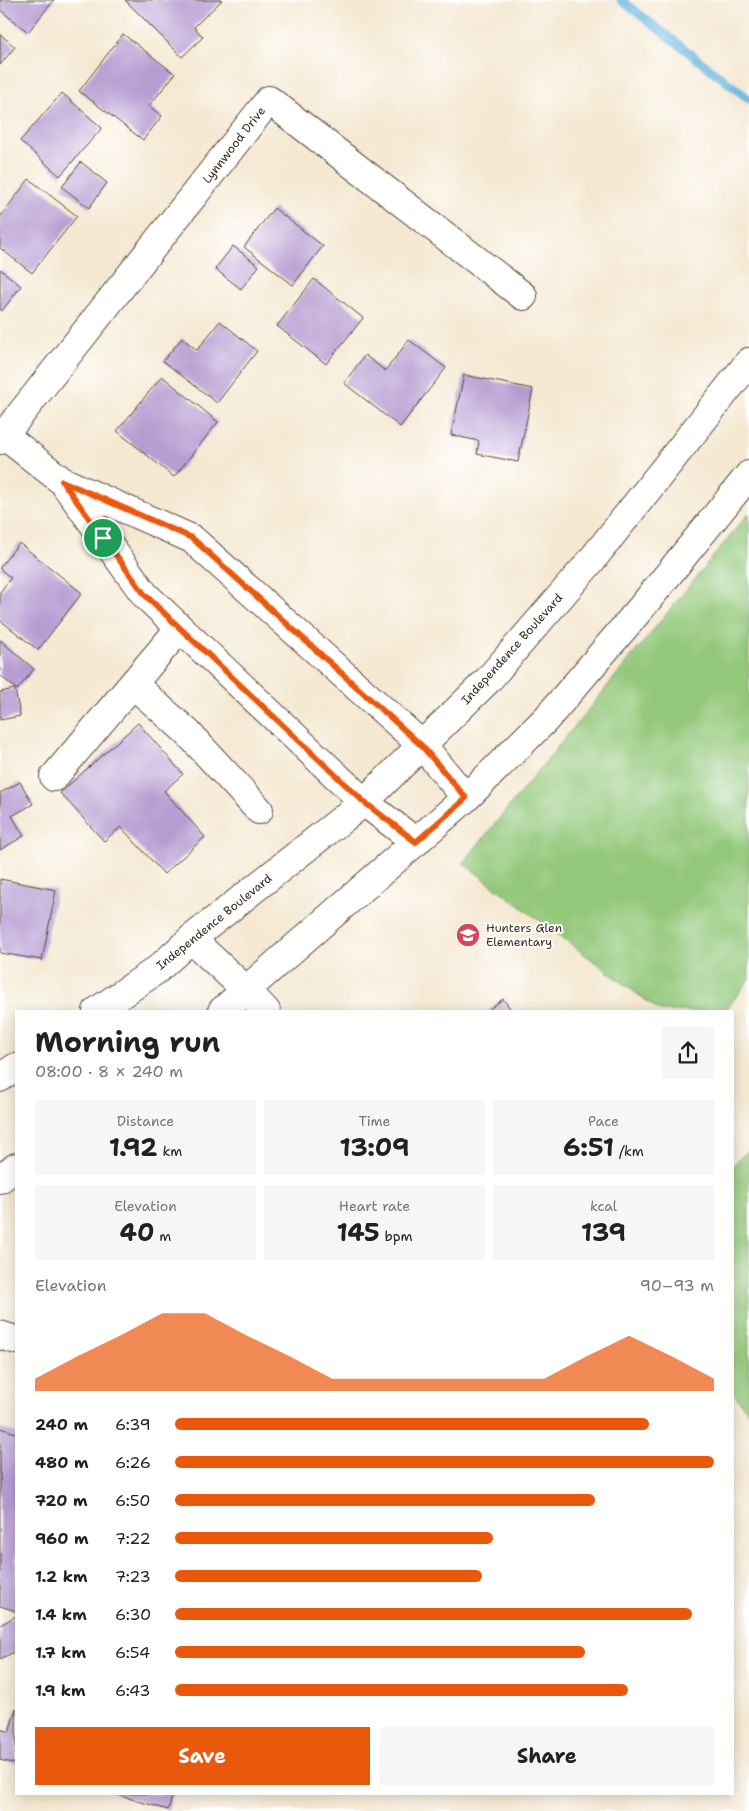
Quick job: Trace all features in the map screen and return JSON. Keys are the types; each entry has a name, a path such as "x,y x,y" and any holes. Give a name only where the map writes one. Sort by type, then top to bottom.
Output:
{"street":[{"name":"Lynnwood Drive","path":"1,436 270,100 523,296"},
{"name":"Independence Boulevard","path":"98,1010 158,968 191,939 364,802 422,746 488,680 591,561 749,362"},
{"path":"1,436 62,481 192,538 422,746 466,798"},
{"path":"223,1010 466,798 546,719 641,608 749,475"},
{"path":"62,481 145,595 364,802 416,842"},
{"path":"54,777 180,628"},
{"path":"133,684 187,732 259,810"},
{"path":"191,939 265,1010"},
{"path":"0,1078 15,1068"},
{"path":"0,1179 15,1168"},
{"path":"0,1335 15,1340"}],"green space":[{"path":"749,513 749,980 726,1010 659,1010 463,863"},
{"path":"749,1150 749,1414 734,1394 734,1164"}],"building":[{"path":"0,0 54,0 28,32 0,10"},
{"path":"125,0 222,0 194,27 203,37 182,57"},
{"path":"0,34 15,47 0,65"},
{"path":"123,34 175,74 149,106 162,116 143,140 79,91"},
{"path":"62,93 102,128 60,176 20,141"},
{"path":"81,162 107,183 89,208 62,187"},
{"path":"29,179 77,216 32,273 0,248 0,217"},
{"path":"274,208 323,246 293,285 244,247"},
{"path":"233,246 259,266 241,289 215,269"},
{"path":"0,269 21,286 2,311 0,309"},
{"path":"314,279 363,318 326,364 277,326"},
{"path":"220,321 257,351 217,403 163,361 182,338 197,350"},
{"path":"409,340 446,368 400,427 344,383 365,355 385,371"},
{"path":"464,375 533,389 518,462 477,454 479,441 451,435"},
{"path":"162,376 218,422 174,477 117,431"},
{"path":"19,543 82,593 38,650 0,620 0,592 11,578 0,567"},
{"path":"0,640 34,669 17,690 0,675"},
{"path":"15,689 20,716 0,720 0,692"},
{"path":"138,723 183,774 164,791 205,837 164,874 121,827 104,841 60,793"},
{"path":"20,782 33,804 12,816 24,836 0,850 0,793"},
{"path":"0,879 56,890 42,960 0,953"},
{"path":"503,999 511,1010 488,1010"},
{"path":"0,1428 15,1433 15,1611 0,1606"},
{"path":"15,1617 15,1652 0,1659 0,1625"},
{"path":"15,1711 15,1764 0,1760 0,1729 9,1732"},
{"path":"118,1795 173,1795 168,1810"}],"waterway":[{"path":"621,0 749,99"}],"place":[{"name":"Hunters Glen Elementary","path":"468,935"}],"route":[{"path":"62,481 192,538 422,746 466,798 416,842 364,802 145,595 103,538 62,481"}]}
